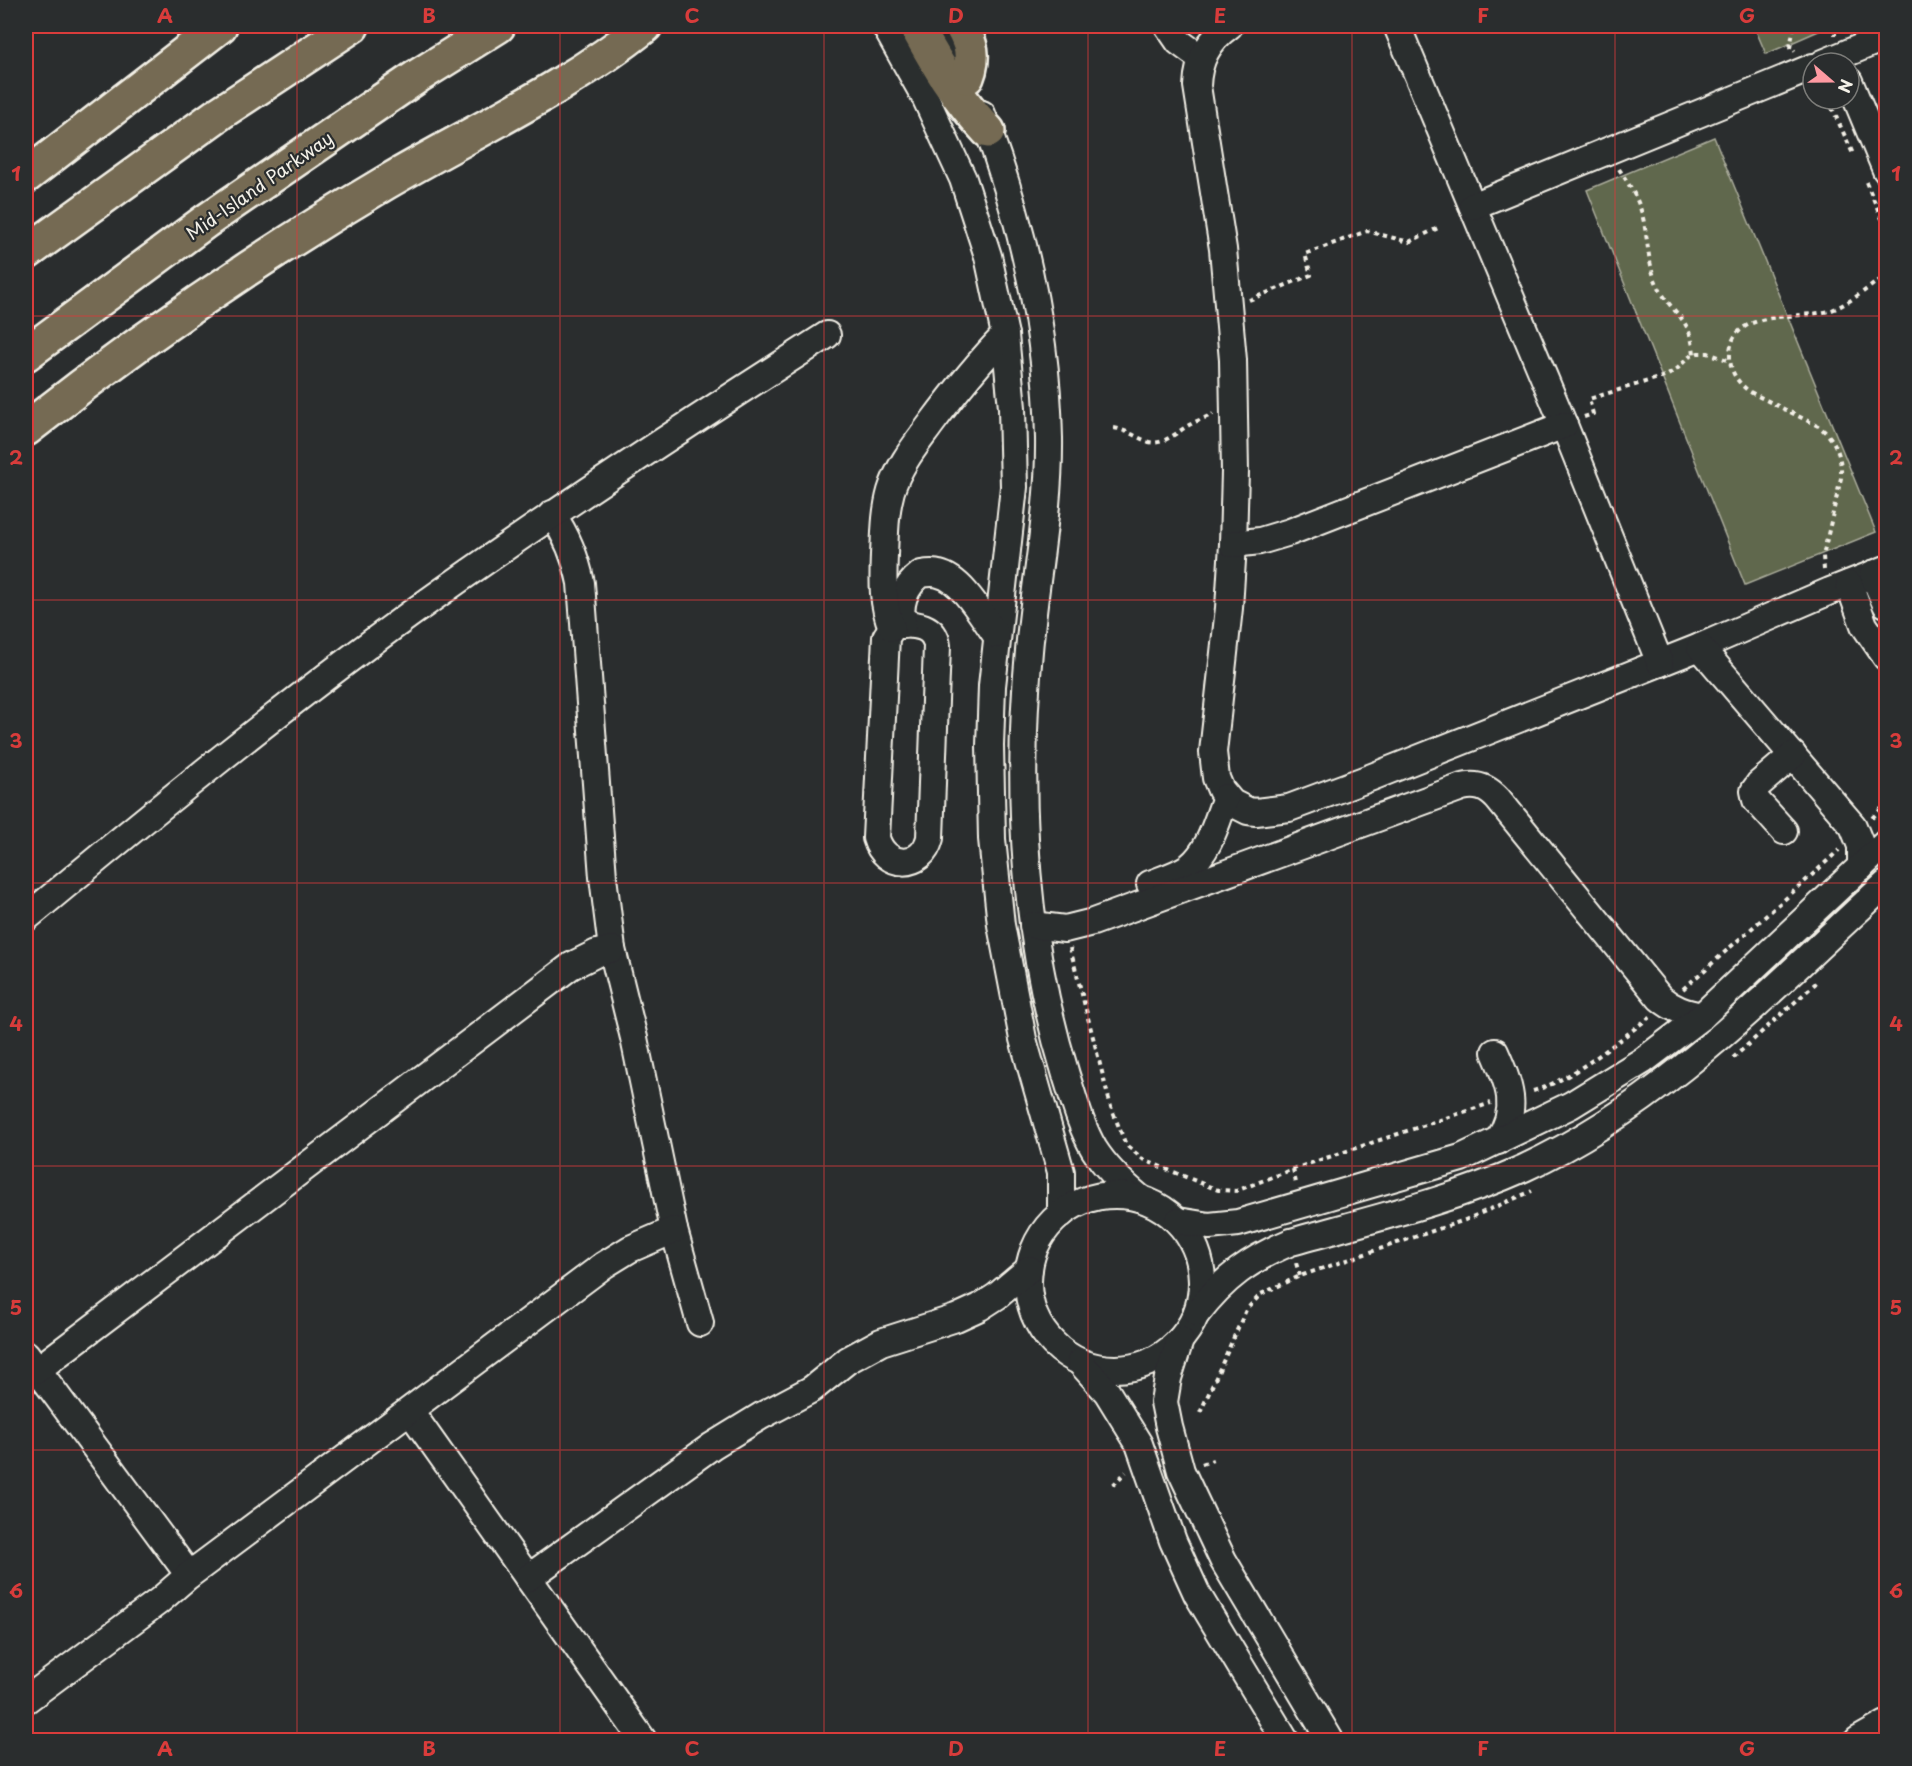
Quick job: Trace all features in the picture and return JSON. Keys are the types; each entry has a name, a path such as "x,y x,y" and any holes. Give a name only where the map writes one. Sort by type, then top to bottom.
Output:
{"main road":[{"path":"26,176 220,26"},
{"path":"26,253 220,113 352,26"},
{"name":"Mid-Island Parkway","path":"26,354 206,221 418,76 498,26"},
{"path":"26,429 119,358 259,261 384,184 569,79 615,50 645,26"},
{"path":"916,26 948,83 988,131"},
{"path":"961,26 971,47 971,67 967,77"}],"street":[{"path":"885,26 926,99 963,179 988,256 1005,336 1012,408 1014,487 991,696 990,802 995,876 1004,937 1023,1039 1059,1164 1062,1186 1061,1214"},
{"path":"942,26 967,77 988,131 1017,227 1038,322 1047,400 1049,440 1047,505 1029,653 1025,714 1027,873 1034,928 1049,1010 1061,1058 1087,1135 1094,1149 1115,1176 1140,1198"},
{"path":"1168,26 1179,42 1194,52"},
{"path":"1199,98 1191,81 1190,71 1194,52 1208,35 1230,26"},
{"path":"1230,26 1219,33 1205,52 1198,75 1199,98 1223,249 1233,360 1235,472 1233,544 1213,765 1223,804 1232,818 1251,823 1271,820 1289,808 1660,663 1839,587 1880,572 1887,604"},
{"path":"1397,26 1564,425 1660,663"},
{"path":"1856,51 1887,37"},
{"path":"1473,206 1606,152 1801,61"},
{"path":"1861,109 1887,170"},
{"path":"26,918 274,717 409,615 552,514 827,335"},
{"path":"898,626 883,597 885,519 896,477 914,446 948,401 1005,336"},
{"path":"1233,544 1260,541 1290,532 1564,425"},
{"path":"552,514 568,540 581,583 603,877 612,949 634,1038 674,1230 700,1323"},
{"path":"898,626 928,628 936,639 937,646 930,838 924,852 918,857 903,862 888,857 882,852 876,838 886,637 898,626 902,599 910,584 921,574 939,573 963,591 996,635"},
{"path":"1839,587 1872,639 1887,657"},
{"path":"1700,647 1853,826 1861,846 1861,867"},
{"path":"1784,831 1756,800 1754,791 1793,755"},
{"path":"1004,937 1034,928 1065,928 1093,922 1461,787 1479,786 1490,791 1498,799 1660,998 1684,1013 1702,1016"},
{"path":"1133,891 1178,873 1193,862 1205,848 1223,804"},
{"path":"1853,826 1887,836"},
{"path":"1178,1221 1209,1226 1238,1223 1461,1158 1571,1105 1644,1060 1702,1016 1887,843"},
{"path":"1330,1740 1223,1560 1181,1471 1164,1402 1168,1378 1180,1340 1197,1313 1229,1278 1248,1263 1269,1251 1291,1242 1467,1191 1524,1167 1580,1138 1633,1105 1734,1026 1887,884"},
{"path":"189,1575 31,1362 560,974 584,959 612,949"},
{"path":"1495,1052 1503,1089 1511,1108 1505,1131 1498,1141"},
{"path":"1503,1089 1553,1113"},
{"path":"1180,1340 1156,1359 1126,1368 1095,1367 1066,1354 1052,1342 1040,1326 1032,1308 1028,1289 1029,1269 1034,1250 1042,1234 1054,1219 1086,1199 1122,1194 1158,1205 1178,1221 1192,1239 1201,1268 1202,1283 1197,1313"},
{"path":"26,1700 159,1601 189,1575 604,1265 630,1249 674,1230"},
{"path":"528,1578 712,1446 812,1389 848,1360 881,1342 956,1318 980,1307 1029,1269"},
{"path":"1080,1362 1107,1392 1139,1444 1173,1541 1197,1594 1285,1740"},
{"path":"410,1411 643,1740"},
{"path":"1858,1740 1887,1724"}],"path":[{"path":"1794,26 1790,48 1801,56"},
{"path":"1606,152 1619,167 1640,207 1649,261 1654,276 1660,290 1687,325 1694,354"},
{"path":"1246,301 1311,275 1305,254 1367,231 1409,242 1440,227"},
{"path":"1839,587 1825,576 1823,556 1841,478 1842,466 1837,448 1827,433 1818,426 1742,386 1732,370 1730,352 1734,338 1745,325 1762,319 1816,314 1831,310 1858,296 1887,276"},
{"path":"1564,425 1593,414 1588,399 1668,375 1694,354 1708,353 1730,361"},
{"path":"1114,428 1147,441 1161,442 1234,402"},
{"path":"1681,991 1840,848"},
{"path":"1065,928 1111,1107 1126,1145 1144,1160 1218,1190 1236,1191 1503,1089"},
{"path":"1533,1091 1550,1086 1605,1051 1650,1016"}],"green space":[{"path":"1754,26 1830,26 1766,54"},
{"path":"1714,137 1876,532 1745,585 1587,190"}]}
